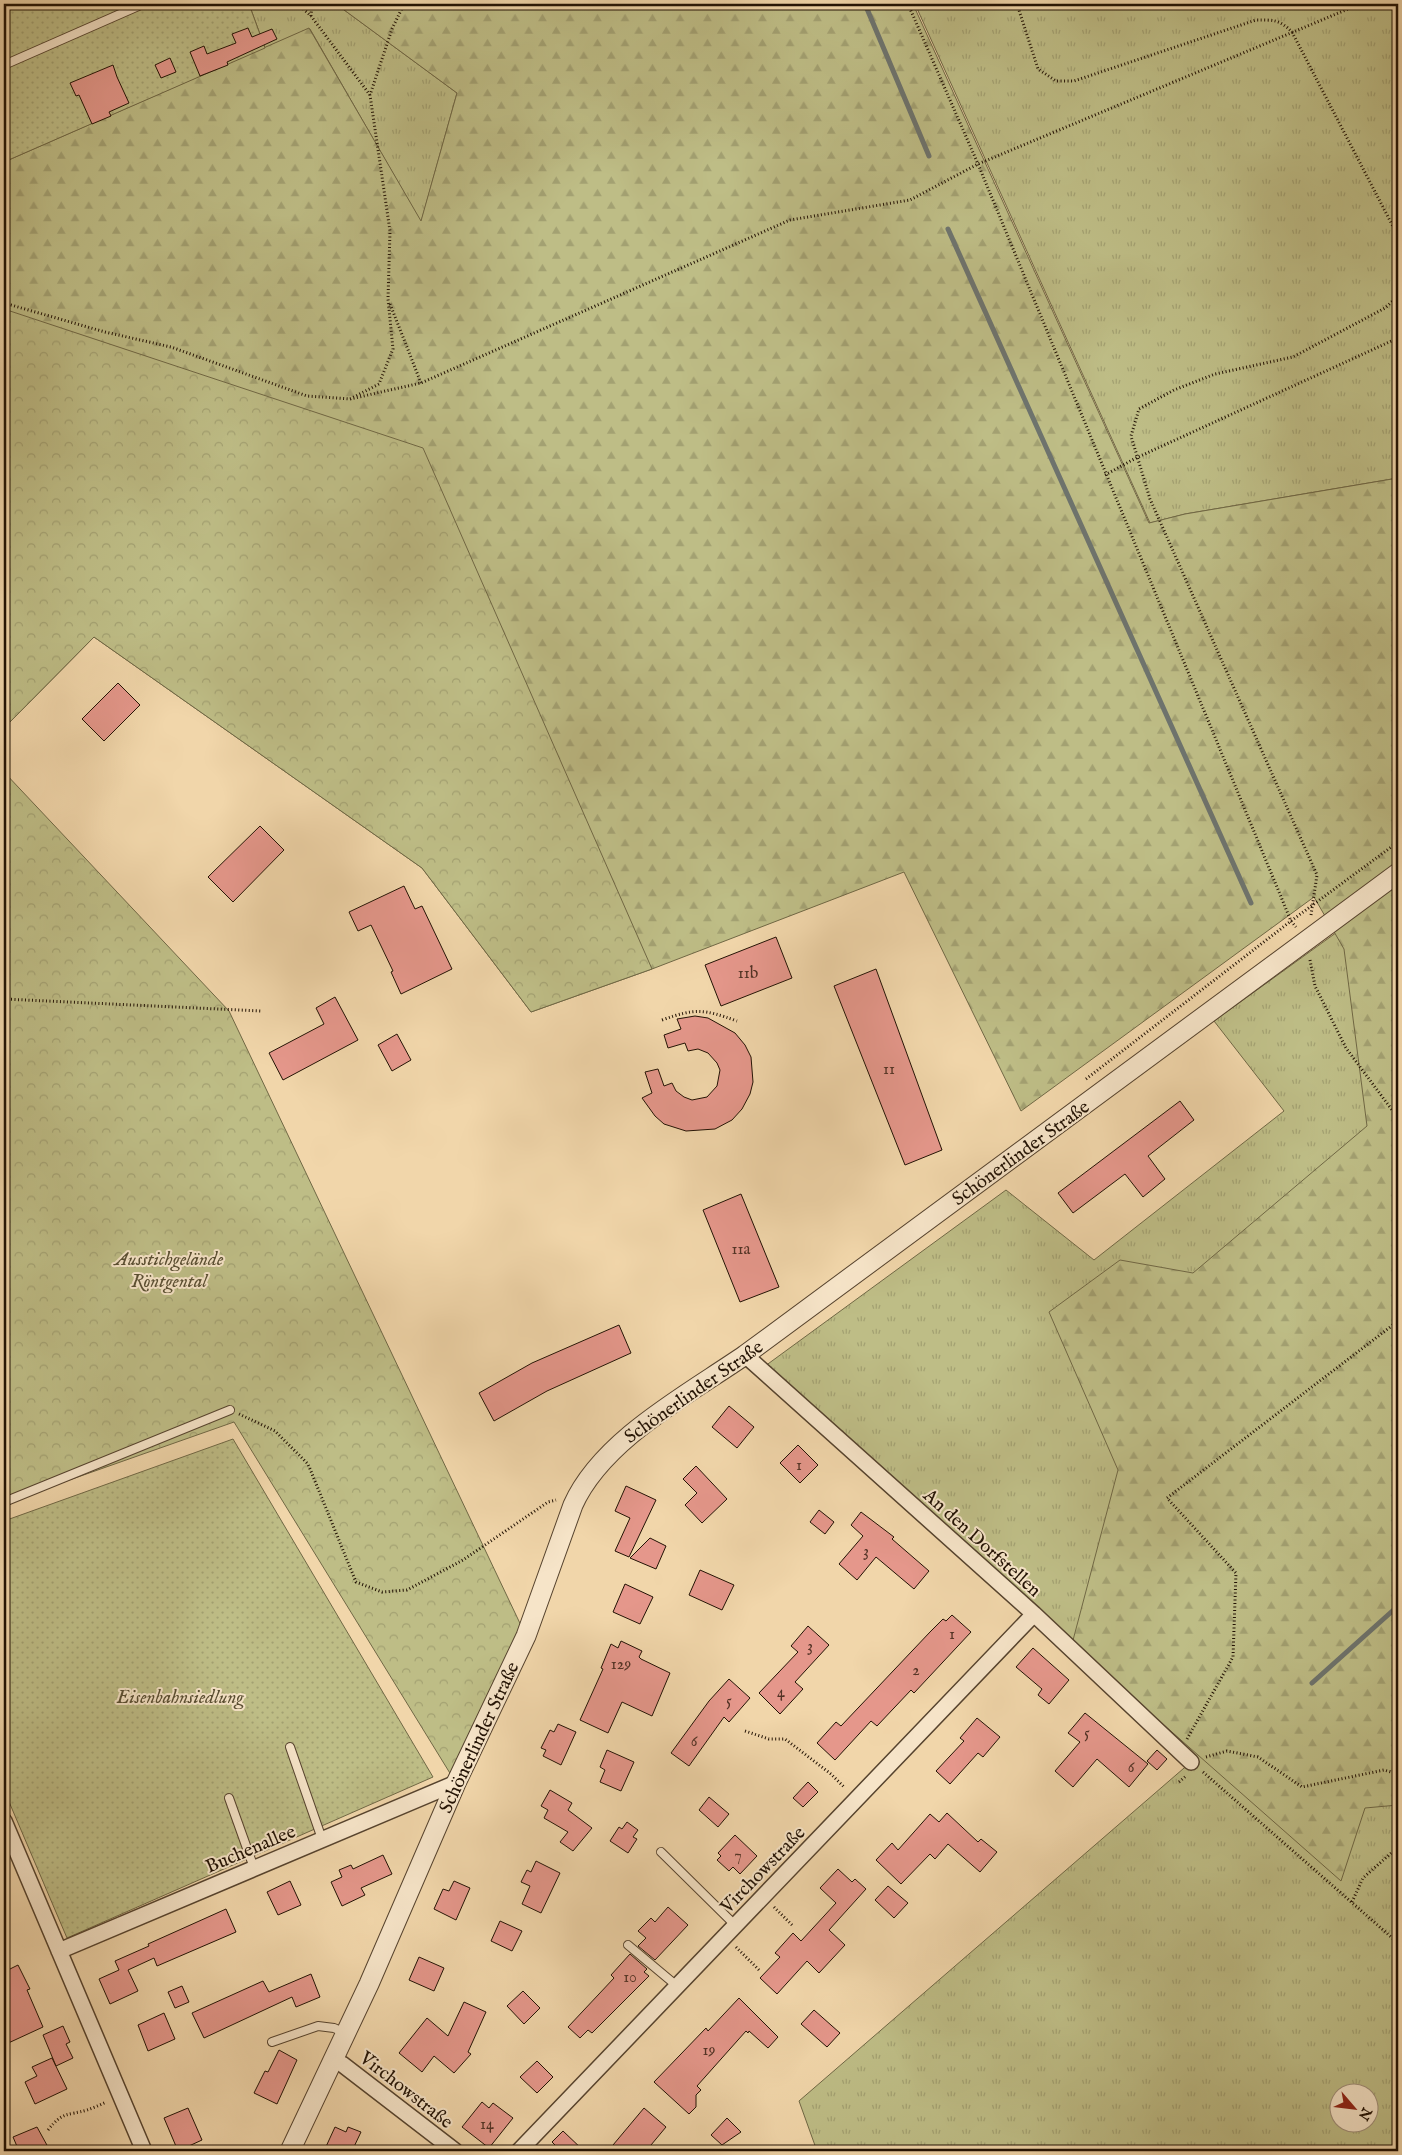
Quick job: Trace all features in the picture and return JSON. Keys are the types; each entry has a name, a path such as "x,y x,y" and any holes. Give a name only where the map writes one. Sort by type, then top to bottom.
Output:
{"street":[{"name":"Schönerlinder Straße","path":"290,2151 333,2060 456,1783 526,1636 581,1486 614,1447 745,1355 1398,873"},
{"name":"An den Dorfstellen","path":"745,1355 1034,1614 1185,1757"},
{"name":"Virchowstraße","path":"518,2151 1034,1614"},
{"name":"Buchenallee","path":"59,1951 456,1783"},
{"path":"6,1830 144,2151"},
{"name":"Virchowstraße","path":"333,2060 342,2064 455,2151"}],"lane":[{"path":"4,65 143,4"},
{"path":"4,1502 230,1410"},
{"path":"290,1748 322,1839"},
{"path":"229,1798 254,1868"},
{"path":"661,1852 730,1930"},
{"path":"628,1945 677,1986"},
{"path":"272,2042 318,2026 334,2028 345,2033"}],"path":[{"path":"298,4 311,16 370,95"},
{"path":"311,16 312,4"},
{"path":"350,399 379,384 393,348 388,299 390,231 370,95 392,29 404,4"},
{"path":"908,4 978,164 1291,921 1306,940"},
{"path":"1017,4 1038,70 1056,81 1074,81 1256,20 1272,20 1282,23 1292,32 1398,236"},
{"path":"4,304 105,332 171,347 307,396 350,399 421,383 790,220 910,200 978,164 1360,4"},
{"path":"1398,296 1385,308 1293,357 1215,374 1174,390 1139,409 1131,436 1136,458 1150,499 1317,875 1314,905 1306,940 1315,986 1346,1048 1398,1118"},
{"path":"388,299 421,383"},
{"path":"1105,475 1136,458 1398,338"},
{"path":"1079,1084 1291,921 1398,842"},
{"path":"4,999 261,1011"},
{"path":"662,1020 689,1011 713,1012 737,1021"},
{"path":"1185,1757 1233,1657 1236,1573 1166,1498 1398,1321"},
{"path":"230,1410 275,1431 308,1464 356,1582 382,1592 407,1590 463,1560 548,1502 562,1499"},
{"path":"745,1731 769,1739 785,1739 831,1774 856,1799"},
{"path":"1185,1757 1227,1751 1258,1757 1302,1787 1384,1770 1398,1774"},
{"path":"1185,1757 1398,1942"},
{"path":"1352,1902 1363,1878 1398,1847"},
{"path":"763,1896 793,1926"},
{"path":"730,1930 759,1970"},
{"path":"48,2130 54,2122 68,2112 85,2110 121,2097"}],"green space":[{"path":"4,4 249,4 265,48 4,162"},
{"path":"249,4 336,4 457,93 421,222 310,29 265,48"},
{"path":"336,4 913,4 1149,523 1185,514 1398,478 1398,1805 1365,1808 1341,1881 1072,1644 1118,1470 1049,1312 1120,1260 1193,1273 1367,1126 1344,949 1314,897 1021,1111 904,872 652,969 531,1012 422,868 94,637 4,728 4,162 309,28 421,221 457,93"},
{"path":"915,4 1398,4 1398,478 1185,514 1150,523"},
{"path":"4,309 423,448 652,969 531,1012 422,868 94,637 4,728"},
{"name":"Ausstichgelände Röntgental","path":"4,772 229,1011 526,1636 456,1783 234,1422 4,1503"},
{"path":"1398,888 1398,2151 817,2151 799,2101 1191,1762 761,1369 1006,1190 1094,1260 1284,1111 1214,1021"},
{"name":"Eisenbahnsiedlung","path":"233,1439 433,1777 67,1938 4,1790 4,1521"}],"building":[{"path":"248,28 252,37 272,29 277,39 227,62 228,65 200,76 190,52 204,46 207,54 236,43 232,34"},
{"path":"170,58 176,72 161,78 155,65"},
{"path":"113,65 129,103 109,112 111,116 92,124 79,95 76,96 70,83"},
{"path":"118,683 140,705 104,741 82,719"},
{"path":"260,826 284,850 233,902 208,877"},
{"path":"404,886 415,909 422,906 452,969 401,994 391,972 393,971 371,925 358,931 349,912"},
{"path":"776,937 792,978 721,1006 705,965"},
{"path":"876,969 942,1150 905,1165 834,986"},
{"path":"335,997 358,1040 283,1080 269,1053 324,1024 316,1008"},
{"path":"695,1016 708,1018 735,1033 745,1045 751,1057 753,1082 750,1094 742,1109 732,1120 715,1129 686,1131 664,1124 655,1116 642,1098 652,1093 645,1072 658,1069 664,1086 672,1083 676,1091 692,1100 707,1097 717,1086 720,1070 717,1063 708,1053 698,1049 688,1051 685,1043 668,1048 664,1035 681,1029 677,1019"},
{"path":"397,1034 411,1060 392,1071 378,1045"},
{"path":"1180,1101 1194,1120 1148,1156 1165,1179 1143,1197 1125,1174 1073,1213 1058,1193"},
{"path":"741,1194 779,1287 740,1302 703,1210"},
{"path":"619,1325 631,1353 547,1391 494,1421 479,1393 532,1363"},
{"path":"729,1406 754,1427 737,1448 712,1427"},
{"path":"798,1445 818,1465 800,1483 780,1463"},
{"path":"696,1466 727,1499 702,1523 685,1505 697,1493 683,1479"},
{"path":"626,1486 656,1500 629,1557 615,1551 630,1518 615,1511"},
{"path":"819,1510 834,1522 825,1534 810,1522"},
{"path":"861,1512 894,1537 892,1539 929,1571 914,1589 876,1557 857,1580 839,1564 863,1536 851,1525"},
{"path":"650,1538 666,1546 656,1569 630,1558"},
{"path":"700,1570 734,1585 722,1610 689,1595"},
{"path":"625,1584 653,1597 640,1624 613,1612"},
{"path":"952,1615 971,1632 914,1693 911,1690 877,1726 871,1721 835,1760 817,1743 836,1722 841,1726 943,1619 946,1621"},
{"path":"808,1626 829,1645 795,1682 803,1689 780,1714 759,1693 798,1652 791,1646"},
{"path":"621,1641 642,1651 639,1657 641,1659 670,1673 652,1716 622,1702 608,1733 580,1720 603,1669 601,1668 611,1644 618,1648"},
{"path":"1033,1648 1069,1680 1049,1704 1038,1695 1042,1689 1016,1667"},
{"path":"729,1679 750,1698 729,1722 724,1717 689,1766 671,1753 709,1701"},
{"path":"1085,1713 1148,1764 1129,1787 1097,1759 1073,1787 1055,1771 1080,1742 1068,1733"},
{"path":"977,1718 1000,1737 983,1757 978,1753 950,1784 936,1771 964,1741 960,1738"},
{"path":"558,1724 576,1732 561,1765 543,1756 546,1750 541,1748 550,1730 554,1732"},
{"path":"607,1750 634,1762 621,1791 600,1782 605,1770 600,1767"},
{"path":"1157,1750 1167,1759 1157,1770 1147,1761"},
{"path":"808,1782 818,1792 803,1807 793,1798"},
{"path":"550,1790 572,1803 568,1810 592,1828 573,1851 560,1842 568,1832 544,1818 548,1810 541,1806"},
{"path":"709,1797 729,1814 718,1827 699,1810"},
{"path":"947,1813 978,1842 981,1839 997,1852 980,1872 948,1844 935,1859 930,1854 901,1884 876,1860 892,1843 898,1850 930,1814 939,1822"},
{"path":"627,1822 638,1830 633,1837 637,1839 628,1853 610,1841 619,1827 622,1829"},
{"path":"735,1835 757,1856 740,1874 733,1867 729,1871 717,1860 721,1856 718,1853"},
{"path":"383,1855 392,1874 361,1888 365,1895 342,1906 331,1882 342,1877 339,1870 351,1865 353,1869"},
{"path":"536,1861 560,1873 541,1913 522,1904 530,1886 521,1882 527,1870 531,1872"},
{"path":"838,1869 852,1882 855,1879 866,1889 829,1930 845,1945 819,1973 807,1961 777,1994 760,1978 780,1957 775,1953 793,1933 801,1941 836,1903 820,1888"},
{"path":"290,1881 301,1905 278,1915 267,1892"},
{"path":"454,1881 470,1888 456,1920 434,1909 443,1889 449,1891"},
{"path":"888,1886 908,1903 894,1918 875,1900"},
{"path":"668,1907 688,1925 655,1960 638,1946 646,1938 638,1931 651,1918 655,1922"},
{"path":"226,1909 236,1932 157,1966 154,1958 128,1970 138,1991 110,2004 99,1979 119,1970 115,1961"},
{"path":"500,1921 522,1931 512,1951 491,1941"},
{"path":"630,1954 647,1969 644,1972 649,1976 592,2033 588,2030 580,2038 568,2027 614,1978 611,1975"},
{"path":"419,1957 444,1968 434,1991 409,1980"},
{"path":"18,1965 30,1989 27,1990 43,2027 4,2045 4,1972"},
{"path":"311,1974 320,1997 296,2007 292,1997 204,2038 192,2013 263,1981 269,1992"},
{"path":"182,1986 189,2002 175,2008 168,1992"},
{"path":"523,1991 540,2008 524,2024 507,2006"},
{"path":"739,1998 778,2037 768,2048 749,2031 748,2033 746,2031 697,2086 701,2090 696,2095 696,2107 689,2114 654,2082 706,2028 708,2031"},
{"path":"464,2002 486,2012 468,2052 471,2054 454,2073 434,2056 422,2072 399,2053 427,2018 448,2036"},
{"path":"814,2010 840,2033 827,2047 801,2024"},
{"path":"164,2013 175,2039 148,2051 138,2025"},
{"path":"63,2026 70,2042 66,2044 73,2058 56,2066 43,2035"},
{"path":"279,2050 297,2060 277,2104 254,2093 265,2071 268,2072"},
{"path":"52,2058 67,2089 35,2104 25,2082 37,2076 32,2067"},
{"path":"537,2061 553,2077 537,2093 520,2077"},
{"path":"482,2102 489,2108 493,2103 513,2118 489,2148 462,2127"},
{"path":"188,2108 202,2140 178,2151 164,2118"},
{"path":"644,2108 666,2127 646,2151 608,2151"},
{"path":"727,2118 741,2132 722,2145 711,2135"},
{"path":"37,2127 48,2147 46,2148 47,2151 19,2151 13,2137"},
{"path":"335,2127 346,2132 348,2127 361,2132 352,2151 324,2151"},
{"path":"563,2131 584,2151 561,2151 552,2142"}],"waterway":[{"path":"865,4 929,156"},
{"path":"948,229 1251,903"},
{"path":"1312,1683 1398,1606"}]}
